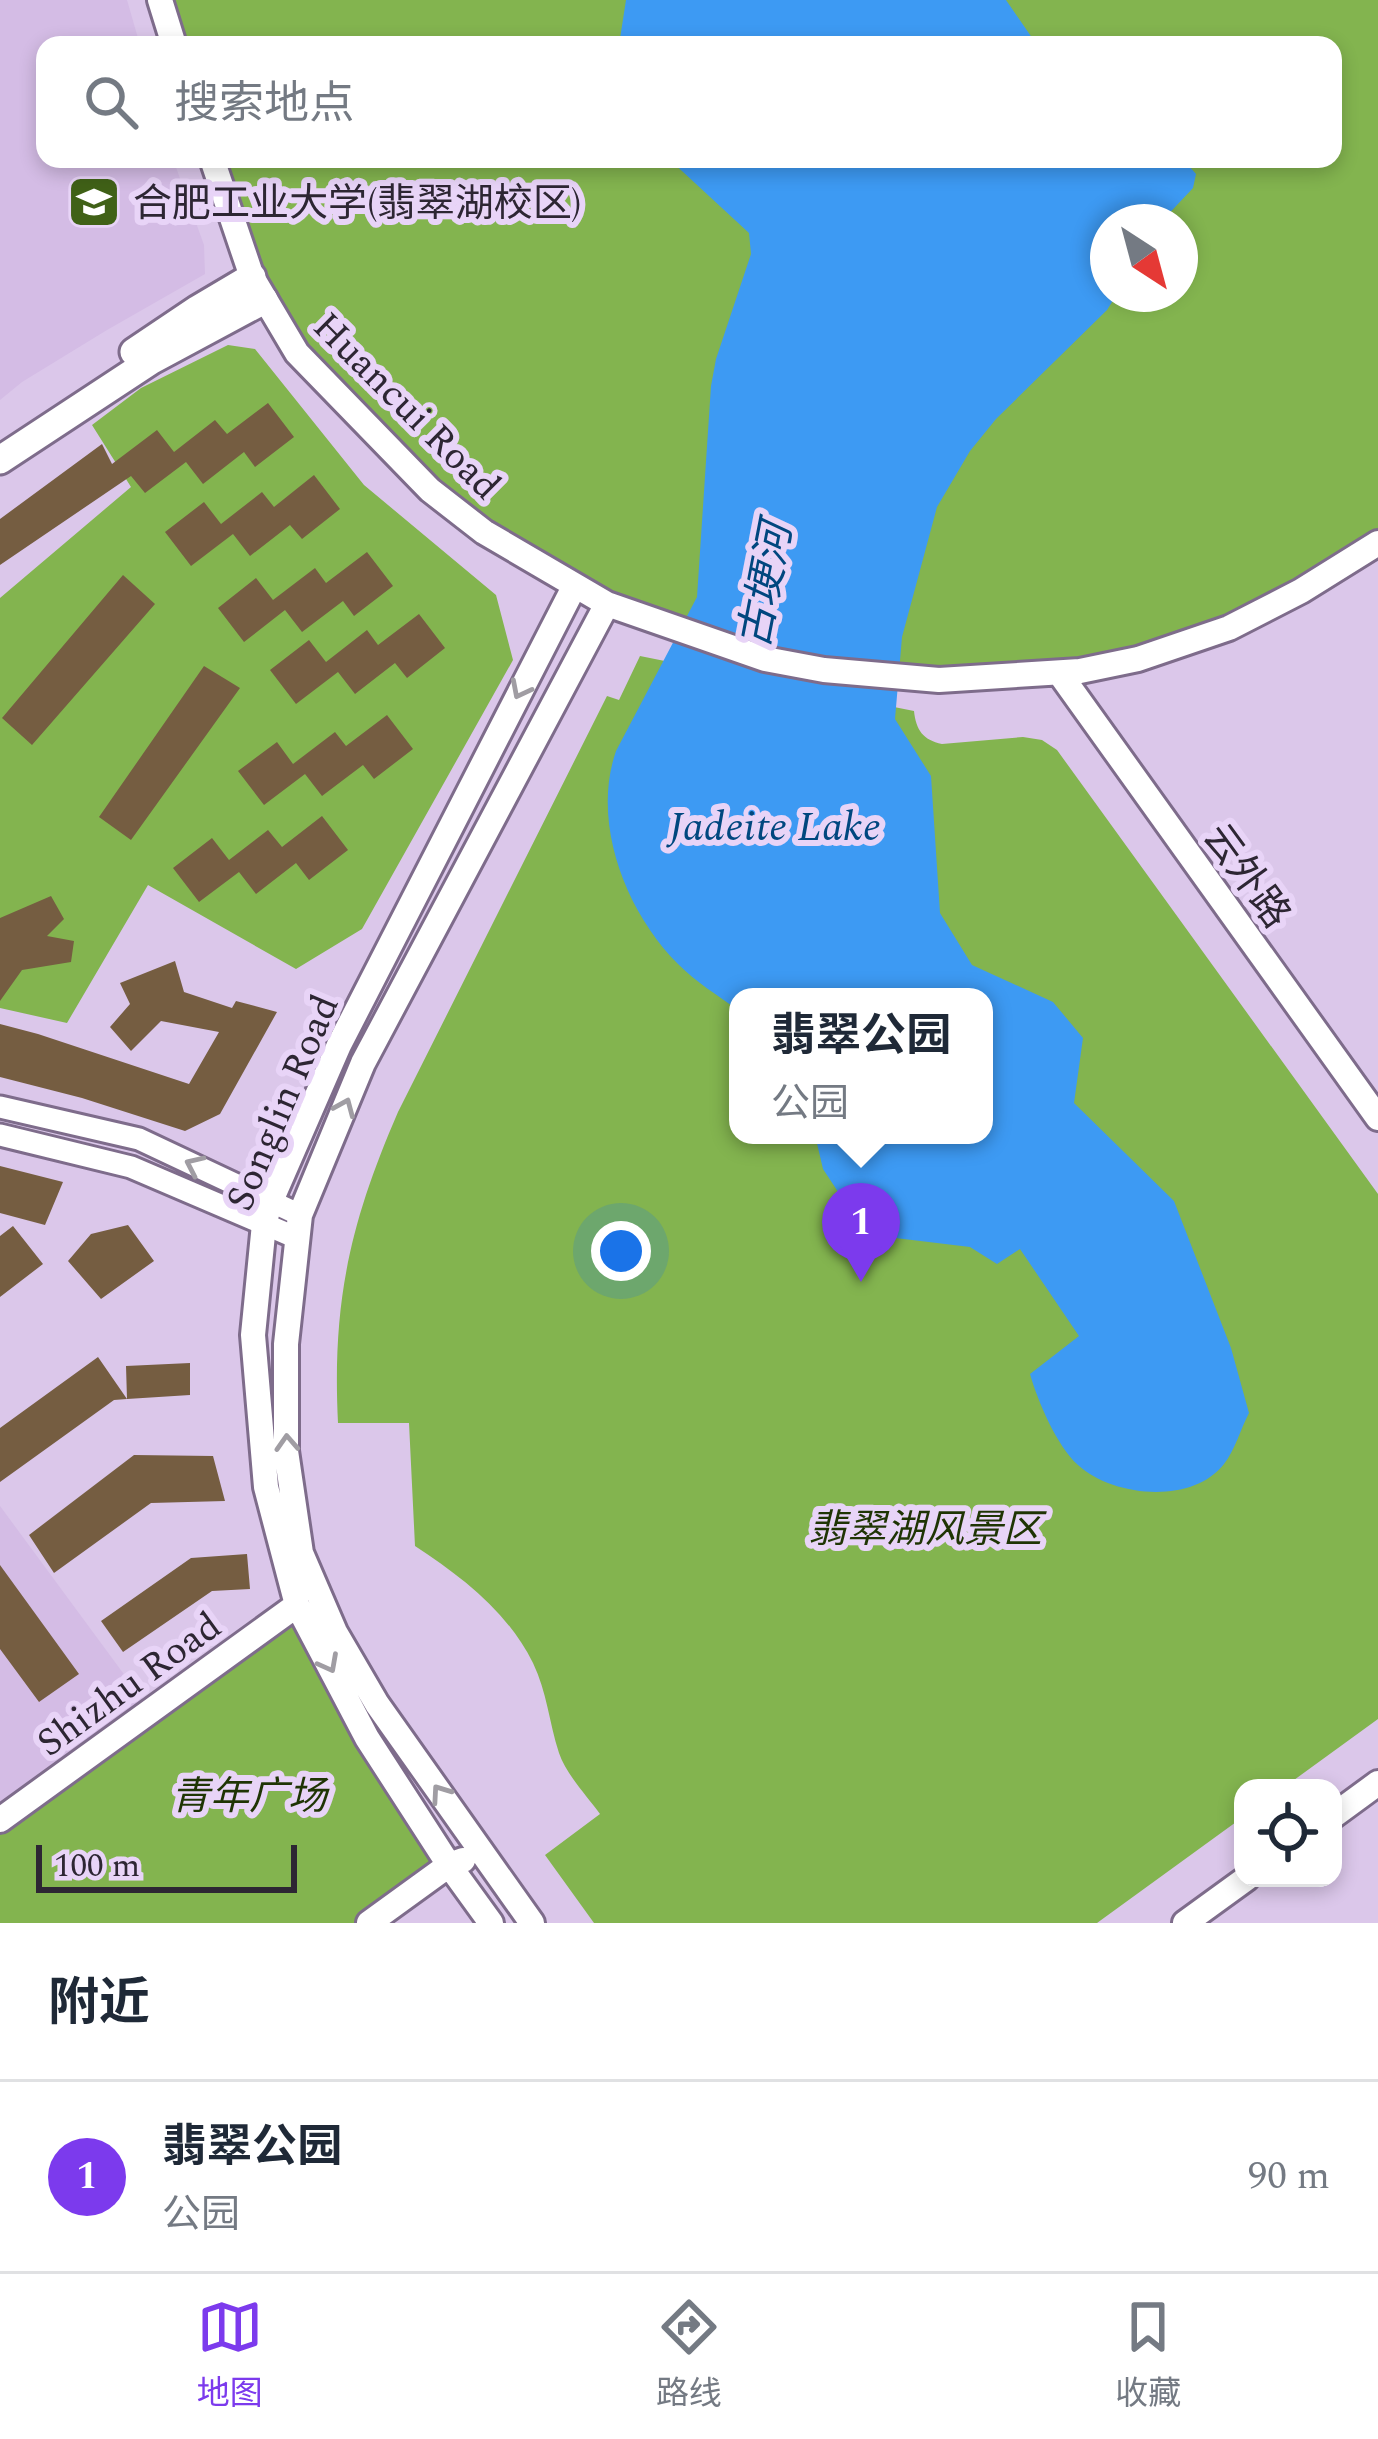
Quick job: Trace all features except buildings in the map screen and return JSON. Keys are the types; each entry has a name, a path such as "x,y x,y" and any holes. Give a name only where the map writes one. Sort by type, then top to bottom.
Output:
{"main road":[{"path":"0,445 198,309 258,289"},
{"path":"0,460 258,289"}],"street":[{"path":"160,0 171,36"},
{"name":"Huancui Road","path":"215,168 258,289 297,353 430,490 484,532 574,586 646,619 765,659 824,670 939,680 1060,674"},
{"path":"1060,674 1138,659 1210,636 1266,610 1378,543"},
{"name":"Songlin Road","path":"491,1923 367,1738 298,1605 266,1487 253,1335 267,1213 339,1046 574,586"},
{"name":"Songlin Road","path":"532,1923 377,1704 335,1632 301,1553 286,1451 286,1344 298,1226 363,1064 607,604"},
{"name":"云外路","path":"1060,674 1378,1118"},
{"path":"0,1107 139,1139 267,1213"},
{"path":"0,1135 131,1167 298,1226"},
{"name":"Shizhu Road","path":"0,1820 298,1605"},
{"path":"1342,1810 1378,1784"},
{"path":"369,1923 449,1865 482,1853"},
{"path":"1185,1923 1235,1887"}],"shaded area":[{"name":"合肥工业大学(翡翠湖校区)","path":"0,0 127,0 137,36 36,36 36,168 176,168 204,245 205,274 22,382 0,400"},
{"path":"0,1506 151,1711 0,1820"}],"green space":[{"path":"160,0 1378,0 1378,543 1173,649 939,680 646,619 484,532 297,353 216,168 1342,168 1342,36 171,36"},
{"path":"228,345 255,349 364,485 496,595 513,660 362,929 296,969 148,885 67,1023 0,1008 0,598 131,487 92,425 141,388"},
{"name":"翡翠湖风景区","path":"640,656 914,711 922,733 942,744 1023,737 1042,740 1057,750 1378,1194 1378,1719 1295,1779 1234,1779 1234,1824 1097,1923 594,1923 545,1855 600,1814 562,1761 533,1663 510,1627 482,1597 415,1546 409,1423 338,1423 338,1339 348,1264 368,1190 398,1112 607,696 619,700"},
{"name":"青年广场","path":"297,1605 449,1865 369,1923 0,1923 0,1820"}],"water":[{"path":"626,0 1006,0 1031,36 620,36"},
{"name":"Jadeite Lake","path":"679,168 1191,168 1196,174 1193,188 1178,204 1090,204 1090,312 1105,312 996,419 970,451 937,507 902,637 895,719 931,776 940,913 972,965 1053,1002 1083,1038 1074,1103 1174,1201 1231,1348 1249,1413 1224,1464 1193,1486 1152,1492 1111,1484 1078,1465 1063,1447 1030,1374 1079,1336 1020,1249 997,1264 970,1247 879,1236 852,1213 823,1169 817,1144 993,1144 993,988 729,988 729,1004 699,983 659,943 618,865 611,836 609,779 616,751 697,597 711,386 751,254 749,233"}],"place":[{"name":"合肥工业大学(翡翠湖校区)","path":"94,202"},
{"name":"翡翠公园","path":"861,1282"}],"water label":[{"name":"古埂河","path":"764,585"}]}
